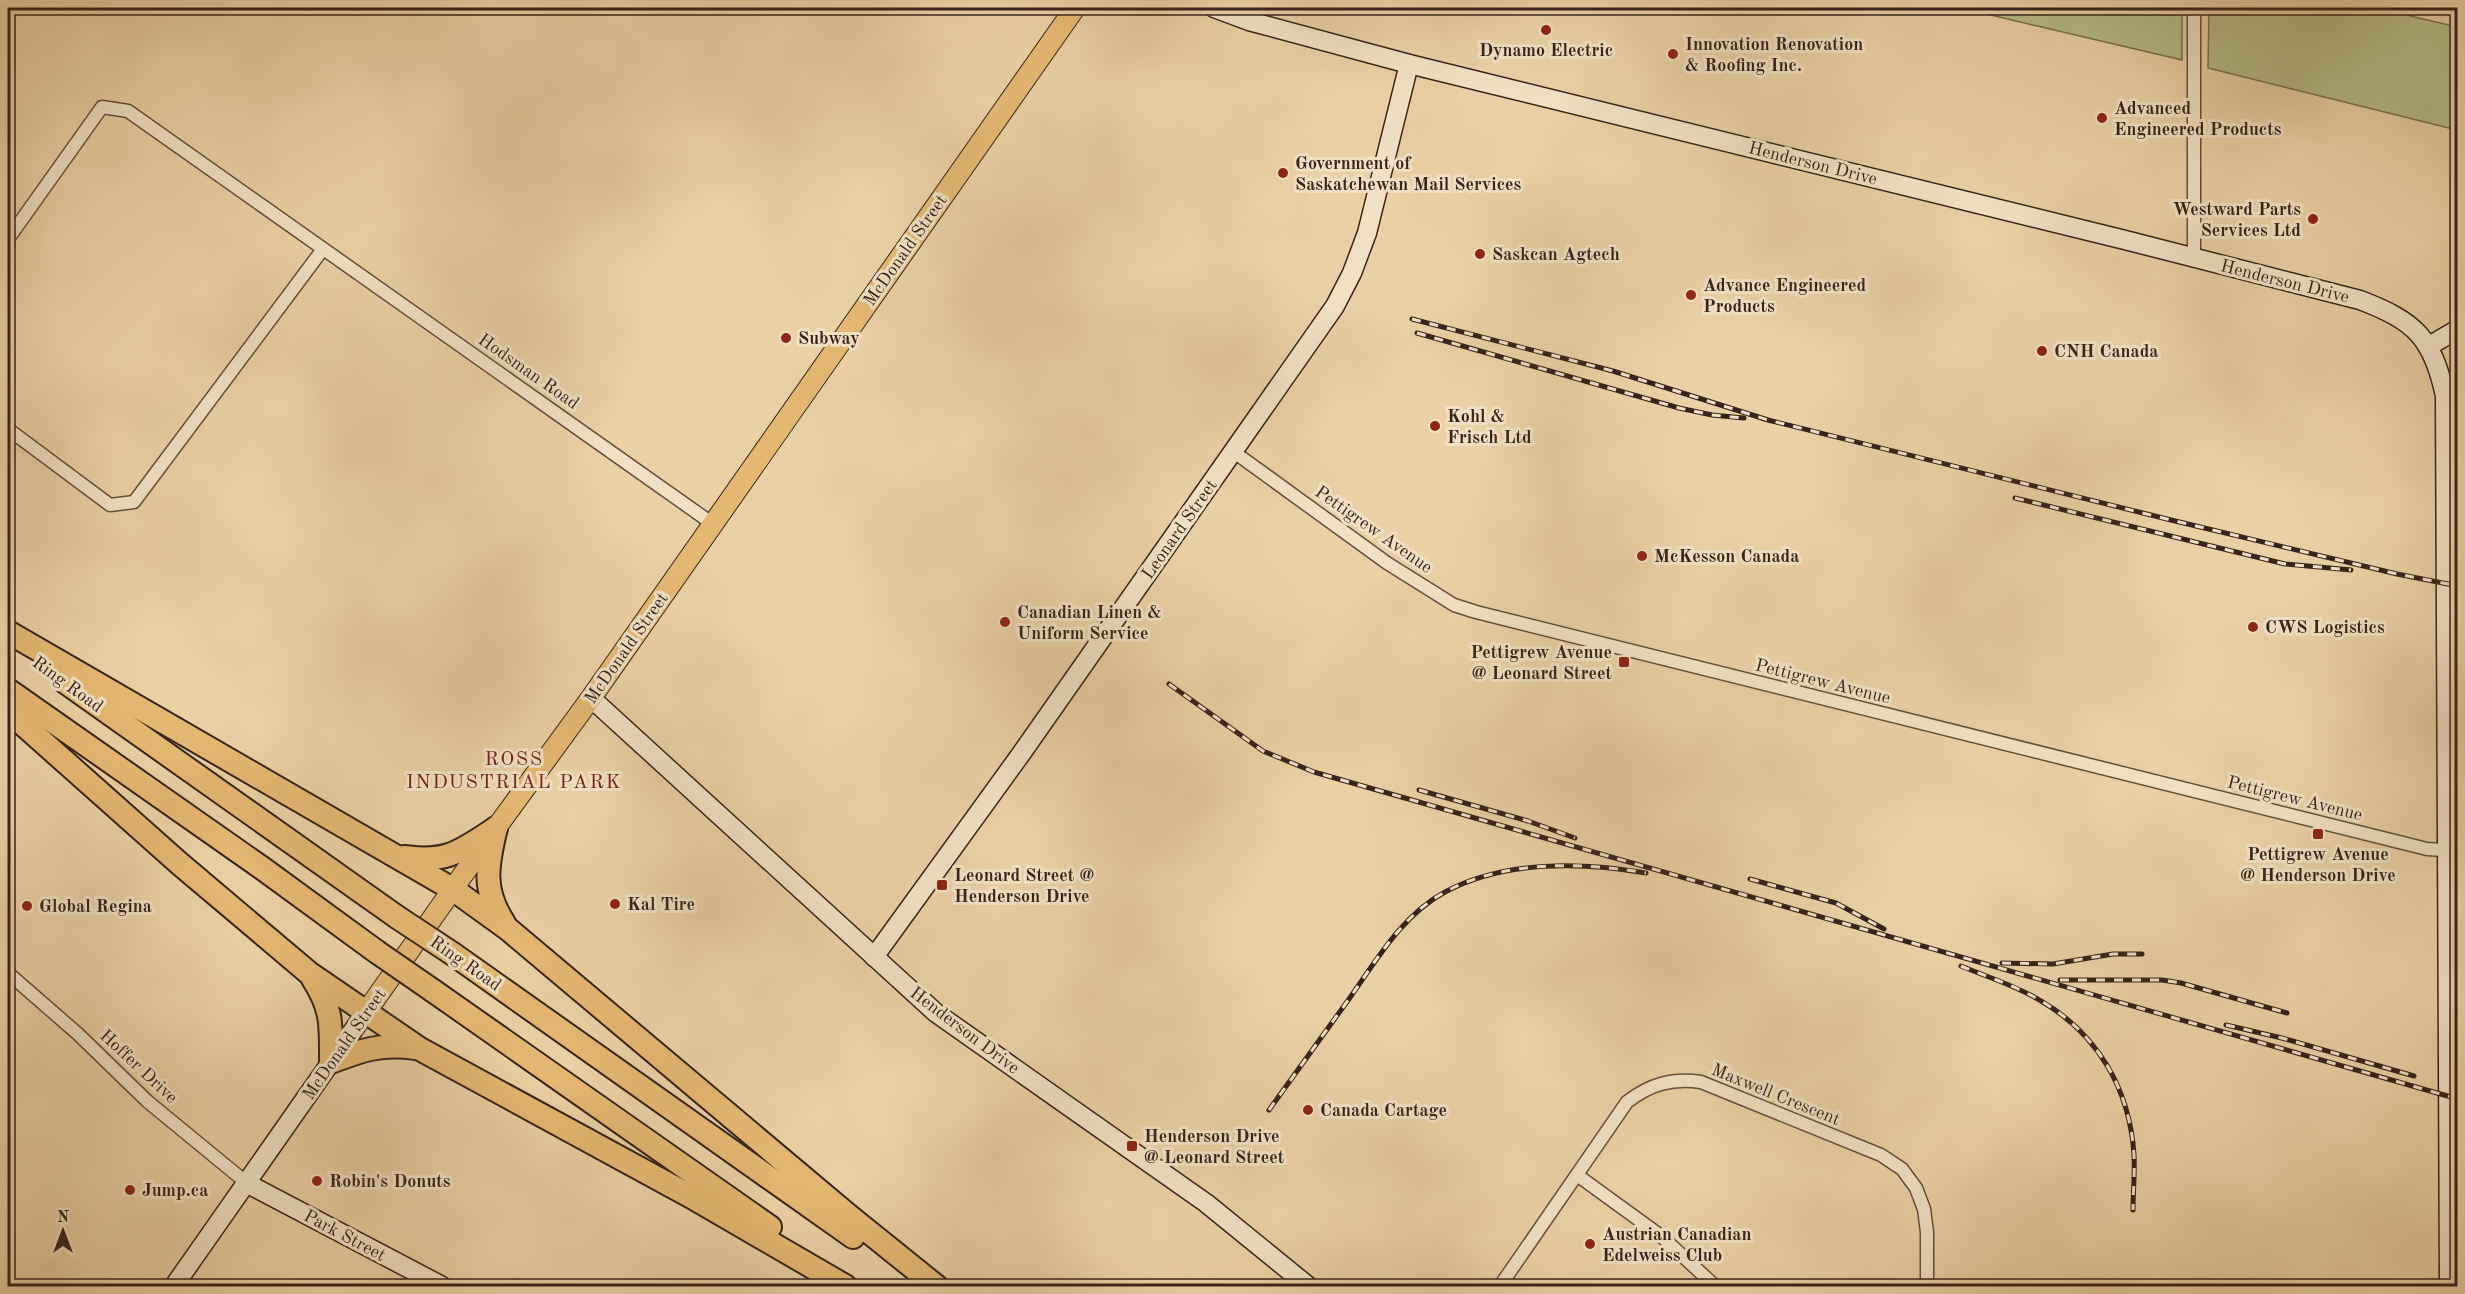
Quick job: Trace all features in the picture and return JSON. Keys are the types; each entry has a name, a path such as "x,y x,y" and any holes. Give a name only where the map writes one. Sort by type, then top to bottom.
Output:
{"highway":[{"path":"8,632 104,690 399,856 454,890 508,929 936,1287"},
{"name":"Ring Road","path":"8,641 923,1287"},
{"path":"8,690 854,1287"},
{"path":"8,711 180,864 309,973 420,1049 690,1196 845,1287"},
{"path":"399,856 427,860 446,857 464,850 496,828"},
{"path":"496,828 488,860 489,893 493,907 508,929"},
{"path":"309,973 323,994 330,1012 331,1062 377,1046 394,1045 420,1049"}],"main road":[{"name":"McDonald Street","path":"366,1012 591,698 1075,8"}],"street":[{"name":"Henderson Drive","path":"1214,8 1250,21 1409,64 2360,300 2391,312 2416,331 2429,346 2439,366 2445,396 2445,850 2449,1287"},
{"path":"2194,8 2194,258"},
{"name":"Leonard Street","path":"874,957 1017,759 1335,306 1352,273 1367,233 1409,64"},
{"name":"Hodsman Road","path":"8,239 102,107 128,111 713,524"},
{"path":"8,429 110,505 134,502 232,374 323,249"},
{"path":"2429,346 2457,329"},
{"name":"Pettigrew Avenue","path":"1234,452 1387,563 1454,605 1487,616 2427,849 2445,850"},
{"name":"Henderson Drive","path":"591,698 936,1013 1206,1203 1308,1287"},
{"name":"Hoffer Drive","path":"8,973 78,1034 147,1101 248,1184"},
{"name":"McDonald Street","path":"174,1287 366,1012"},
{"name":"Maxwell Crescent","path":"1500,1287 1628,1102 1638,1094 1668,1082 1701,1082 1881,1155 1902,1169 1916,1188 1924,1209 1927,1232 1927,1287"},
{"path":"1577,1175 1661,1236 1715,1287"},
{"name":"Park Street","path":"248,1184 442,1287"}],"green space":[{"path":"1961,8 2182,8 2182,60"},
{"path":"2209,8 2377,8 2457,27 2457,130 2208,68"}],"railway":[{"path":"1412,319 1613,371 1768,420 2171,520 2397,574 2458,586"},
{"path":"1417,333 1679,408 1712,415 1744,418"},
{"path":"2015,498 2285,564 2351,570"},
{"path":"1169,684 1263,751 1314,772 2458,1099"},
{"path":"1419,790 1528,821 1575,838"},
{"path":"1269,1110 1391,940 1416,913 1445,892 1492,874 1544,866 1596,867 1646,873"},
{"path":"1750,879 1836,903 1884,929"},
{"path":"2002,963 2053,964 2113,954 2142,954"},
{"path":"1961,966 2012,986 2041,1001 2061,1014 2094,1047 2118,1086 2126,1108 2134,1155 2133,1210"},
{"path":"2060,980 2162,980 2181,983 2287,1013"},
{"path":"2226,1025 2282,1038 2414,1076"}],"place":[{"name":"Dynamo Electric","path":"1546,30"},
{"name":"Innovation Renovation & Roofing Inc.","path":"1673,54"},
{"name":"Advanced Engineered Products","path":"2102,118"},
{"name":"Government of Saskatchewan Mail Services","path":"1283,173"},
{"name":"Westward Parts Services Ltd","path":"2313,219"},
{"name":"Saskcan Agtech","path":"1480,254"},
{"name":"Advance Engineered Products","path":"1691,295"},
{"name":"Subway","path":"786,338"},
{"name":"CNH Canada","path":"2042,351"},
{"name":"Kohl & Frisch Ltd","path":"1435,426"},
{"name":"McKesson Canada","path":"1642,556"},
{"name":"Canadian Linen & Uniform Service","path":"1005,622"},
{"name":"CWS Logistics","path":"2253,627"},
{"name":"Pettigrew Avenue @ Leonard Street","path":"1624,662"},
{"name":"Pettigrew Avenue @ Henderson Drive","path":"2318,834"},
{"name":"Leonard Street @ Henderson Drive","path":"942,885"},
{"name":"Kal Tire","path":"615,904"},
{"name":"Global Regina","path":"27,906"},
{"name":"Canada Cartage","path":"1308,1110"},
{"name":"Henderson Drive @ Leonard Street","path":"1132,1146"},
{"name":"Robin's Donuts","path":"317,1181"},
{"name":"Jump.ca","path":"130,1190"},
{"name":"Austrian Canadian Edelweiss Club","path":"1590,1244"}],"district":[{"name":"ROSS INDUSTRIAL PARK","path":"514,770"}]}
